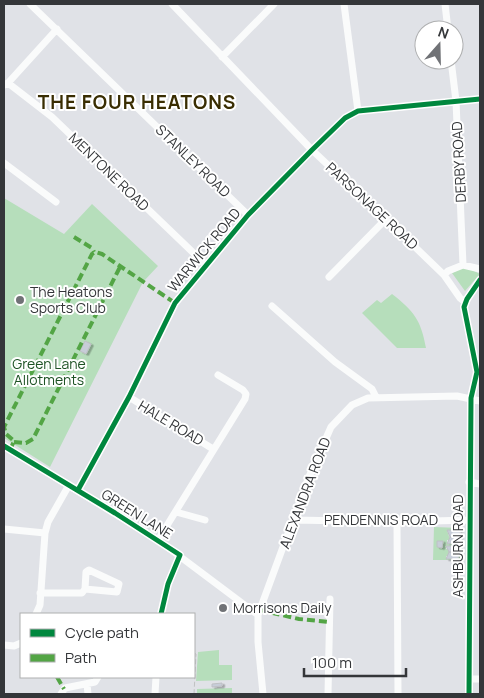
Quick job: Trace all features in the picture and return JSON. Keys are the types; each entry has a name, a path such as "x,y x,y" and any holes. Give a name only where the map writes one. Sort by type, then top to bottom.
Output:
{"street":[{"name":"STANLEY ROAD","path":"30,4 248,215"},
{"name":"PARSONAGE ROAD","path":"172,4 312,150 444,275 460,298 466,302"},
{"path":"222,57 274,4"},
{"path":"344,4 358,111"},
{"path":"445,4 447,20"},
{"path":"6,84 57,29"},
{"name":"DERBY ROAD","path":"452,70 456,101 463,265"},
{"name":"MENTONE ROAD","path":"6,84 52,117 206,265"},
{"name":"WARWICK ROAD","path":"78,490 129,397 175,303 248,215 312,150 345,118 358,111 480,99"},
{"path":"4,163 56,202"},
{"path":"329,277 386,219"},
{"path":"444,275 452,269 463,265 480,269"},
{"path":"466,302 480,280"},
{"name":"ASHBURN ROAD","path":"466,302 465,312 477,372 471,398 469,694"},
{"path":"272,306 335,362 372,389 376,397"},
{"path":"158,540 246,394 218,376"},
{"name":"ALEXANDRA ROAD","path":"258,615 331,427 352,405 376,397 458,396 480,401"},
{"name":"HALE ROAD","path":"129,397 213,449"},
{"name":"GREEN LANE","path":"4,446 158,540 258,615"},
{"path":"469,482 480,484"},
{"path":"36,613 40,593 45,533 48,522 69,485"},
{"path":"176,512 205,520"},
{"name":"PENDENNIS ROAD","path":"294,520 397,522 469,520"},
{"path":"397,522 398,694"},
{"path":"4,529 45,533"},
{"path":"161,613 168,584 180,555"},
{"path":"40,593 76,595 85,589 117,592 119,584 89,570 86,572 85,589"},
{"path":"328,694 330,598"},
{"path":"258,615 258,642 263,694"},
{"path":"4,645 14,646 20,643"},
{"path":"61,694 65,688 95,682 97,678"},
{"path":"155,694 156,678"},
{"path":"469,679 480,680"},
{"path":"87,684 88,694"}],"path":[{"path":"195,654 195,674"},
{"path":"194,694 195,678"}],"green space":[{"name":"Green Lane Allotments","path":"4,198 64,234 92,204 158,266 143,282 50,467 4,438"},
{"path":"462,268 470,269 480,274 465,291 452,273"},
{"path":"392,294 411,311 419,323 426,348 397,348 362,313 377,300 381,303"},
{"path":"434,527 460,528 462,560 433,560","holes":["447,530 459,530 459,543 447,543 447,540 450,540","446,546 459,546 458,559 446,559 446,556 449,556 449,549 446,549"]},
{"path":"219,650 219,665 232,665 232,680 196,681 198,652"},
{"path":"232,688 232,694 197,694 197,689"}],"building":[{"path":"85,341 91,344 86,354 80,351"},
{"path":"447,530 460,530 460,537 450,537"},
{"path":"450,537 460,537 459,543 447,544"},
{"path":"437,541 443,541 442,548 437,547"},
{"path":"446,546 459,546 459,552 449,552"},
{"path":"449,552 459,552 458,559 446,559"},
{"path":"222,683 222,686 212,687 212,684"}],"marked path":[{"path":"74,237 92,248 94,252"},
{"path":"10,450 14,441 6,434 4,427 92,254 96,252 102,254 175,303"},
{"path":"14,442 26,443 33,439 121,265"},
{"path":"260,610 299,619 330,622"},
{"path":"58,678 64,689"}],"cycle path":[{"path":"78,490 129,397 175,303 248,215 312,150 345,118 358,111 480,99"},
{"path":"469,694 471,398 477,372 464,307 480,280"},
{"path":"4,446 180,555 168,584 161,613"}],"place":[{"name":"The Heatons Sports Club","path":"20,300"},
{"name":"Morrisons Daily","path":"223,608"}],"district":[{"name":"THE FOUR HEATONS","path":"137,102"}]}
